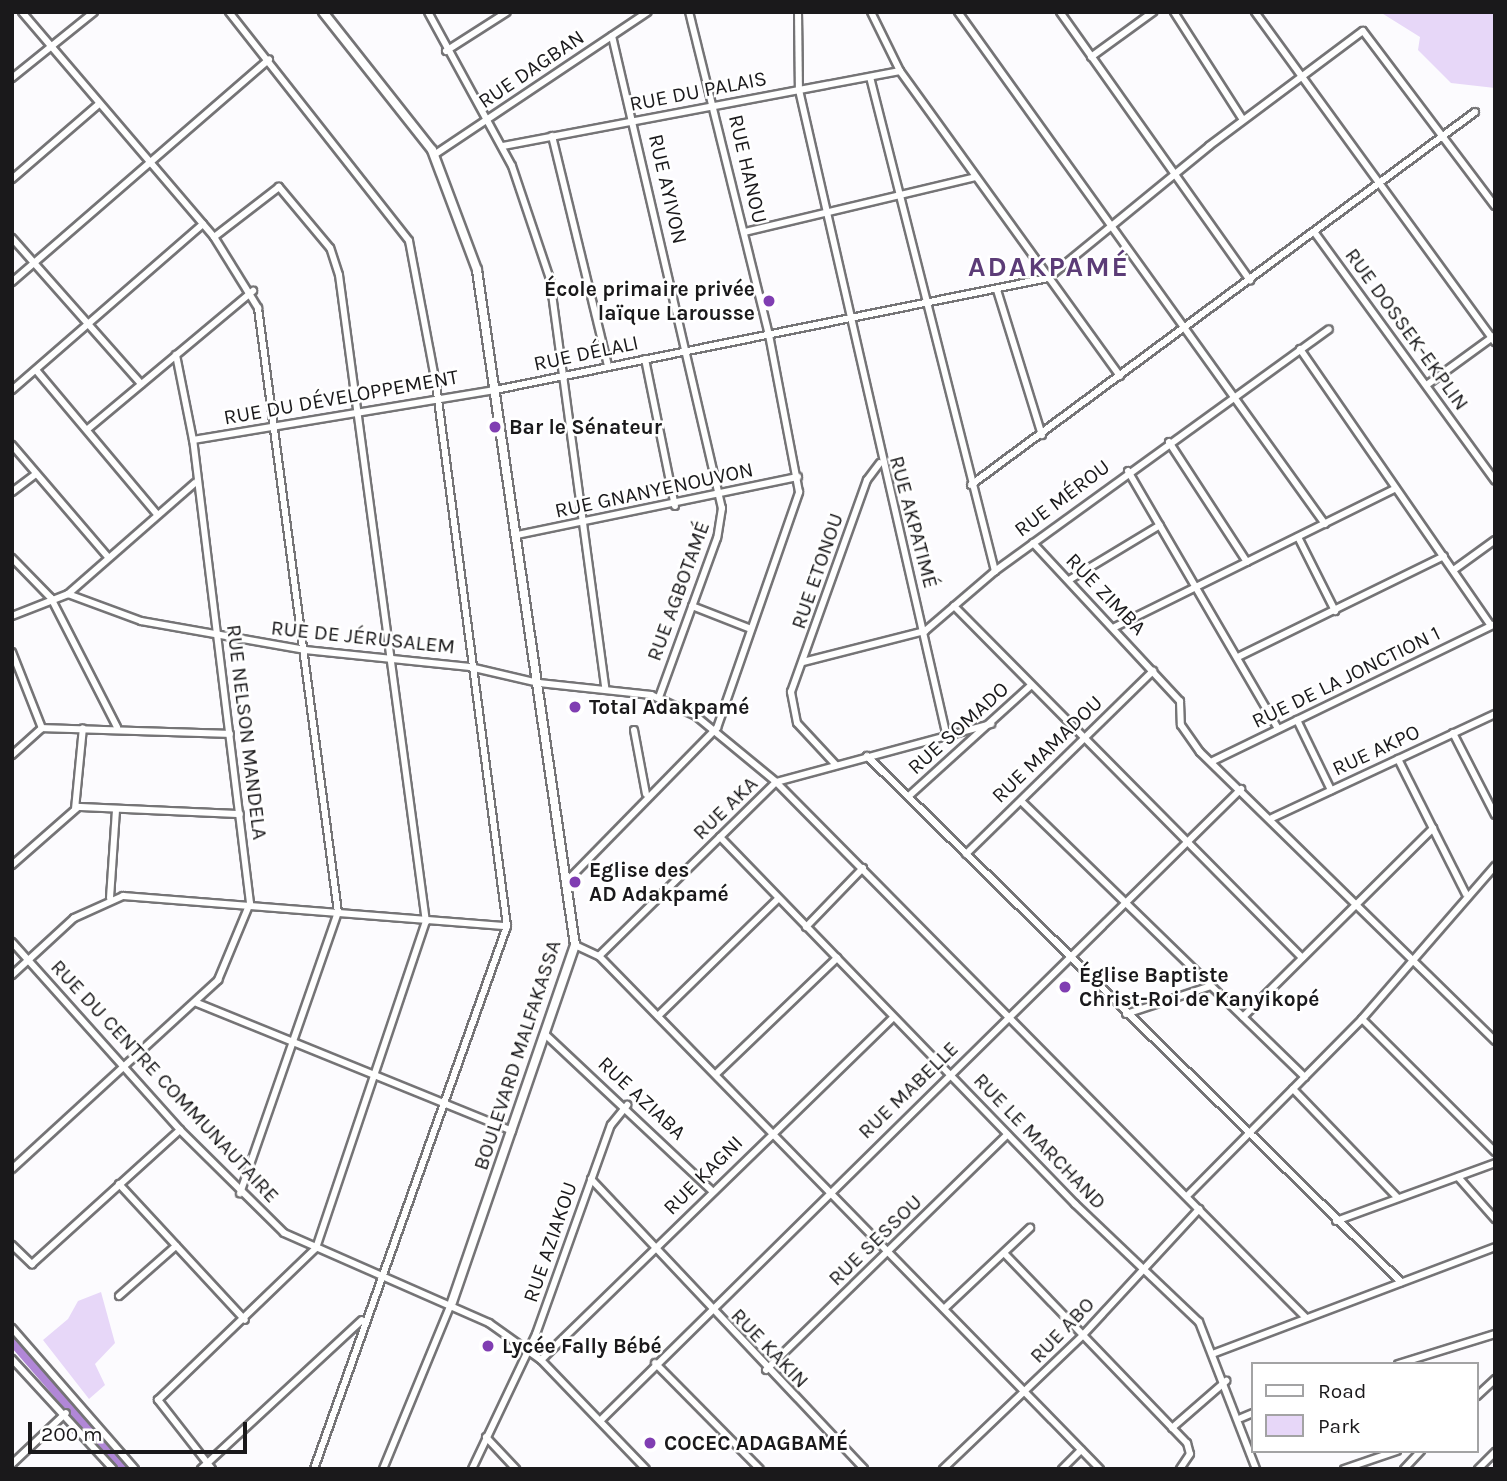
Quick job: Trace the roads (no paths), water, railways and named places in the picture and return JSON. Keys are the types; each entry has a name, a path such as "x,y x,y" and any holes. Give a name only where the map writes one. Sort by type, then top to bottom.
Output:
{"street":[{"path":"22,12 214,237 253,291 276,427 338,912 240,1193"},
{"path":"12,78 94,12"},
{"path":"241,12 232,15 409,241 438,396 470,667 507,926 386,1275 363,1319 314,1469"},
{"name":"BOULEVARD MALFAKASSA","path":"323,12 434,155 477,271 568,880 575,945 452,1302 383,1469"},
{"path":"428,12 446,51 503,146 550,279 605,687"},
{"path":"446,51 507,12"},
{"name":"RUE DAGBAN","path":"434,155 648,12"},
{"name":"RUE HANOU","path":"689,12 745,232 798,477"},
{"name":"RUE AKPATIMÉ","path":"798,12 799,90 880,463 925,631 946,733"},
{"path":"870,12 900,71 1120,376"},
{"path":"958,12 1325,524"},
{"path":"1060,12 1250,280"},
{"path":"1091,57 1153,12"},
{"path":"1174,12 1243,120"},
{"path":"1255,12 1494,338 1428,384"},
{"path":"1048,278 1174,173 1365,32 1446,133 1495,206"},
{"name":"RUE AYIVON","path":"612,36 688,349 720,496"},
{"path":"12,282 269,59"},
{"name":"RUE DU PALAIS","path":"503,146 900,71"},
{"path":"870,77 971,485 995,571"},
{"path":"12,179 99,104"},
{"path":"971,485 1475,112"},
{"path":"552,136 608,366"},
{"path":"745,232 975,177"},
{"path":"212,1469 158,1399 245,1320 316,1248 426,922 387,660 339,275 330,248 284,191 271,190 214,237"},
{"path":"12,390 202,224"},
{"name":"RUE DOSSEK-EKPLIN","path":"1315,233 1428,384 1495,481"},
{"path":"12,238 141,384"},
{"name":"RUE DÉLALI","path":"495,390 1048,278"},
{"path":"997,290 1041,435"},
{"path":"89,428 253,291"},
{"name":"RUE MÉROU","path":"803,662 925,631 995,571 1128,471 1329,329"},
{"path":"1300,349 1493,625"},
{"name":"RUE NELSON MANDELA","path":"12,1170 197,1003 223,973 250,904 230,734 195,483 193,440 176,355"},
{"path":"645,359 675,506"},
{"path":"36,370 89,428 157,514"},
{"name":"RUE DU DÉVELOPPEMENT","path":"193,440 438,396 495,390"},
{"path":"1169,442 1247,562"},
{"path":"12,444 107,556"},
{"name":"RUE ETONOU","path":"836,765 797,723 791,692 867,480 880,463"},
{"path":"1128,471 1240,656 1278,729"},
{"path":"12,492 36,474"},
{"path":"568,880 646,794 717,728 799,496 798,477"},
{"name":"RUE GNANYENOUVON","path":"517,535 675,506 798,477"},
{"path":"12,616 51,598 68,594 107,556 195,483"},
{"path":"1115,626 1396,488"},
{"name":"RUE AGBOTAMÉ","path":"659,697 723,521 720,496"},
{"path":"1069,580 1160,525"},
{"path":"1298,537 1335,611"},
{"path":"1455,569 1495,540"},
{"name":"RUE ZIMBA","path":"1033,543 1115,626 1180,701 1181,725 1213,761 1356,900 1495,1041"},
{"path":"1240,656 1444,556"},
{"path":"12,558 51,598 117,727"},
{"name":"RUE DE JÉRUSALEM","path":"68,594 141,621 217,635 305,650 470,667 539,683 605,687 659,697 717,728 863,868 1188,1195 1305,1317"},
{"path":"692,606 751,629"},
{"path":"954,606 1082,741 1302,958"},
{"name":"RUE DE LA JONCTION 1","path":"1213,761 1493,625"},
{"path":"12,652 42,729"},
{"name":"RUE MAMADOU","path":"966,854 1153,671"},
{"name":"RUE SOMADO","path":"910,795 1030,686"},
{"name":"RUE AKPO","path":"1272,818 1495,714"},
{"path":"1297,720 1331,790"},
{"name":"RUE AKA","path":"599,956 776,782 946,733 991,723"},
{"path":"12,755 42,729 117,727 230,734"},
{"path":"12,865 75,809 83,728"},
{"path":"634,730 646,794"},
{"path":"1453,733 1495,815"},
{"path":"867,756 910,795 1126,1014 1401,1282"},
{"path":"1398,759 1466,894"},
{"name":"RUE MABELLE","path":"601,1420 708,1309 1241,789"},
{"path":"1021,801 1305,1077"},
{"path":"75,809 240,814"},
{"path":"110,898 116,810"},
{"path":"1243,1017 1356,900 1433,828"},
{"name":"RUE LE MARCHAND","path":"720,837 893,1018 951,1073 1007,1135 1143,1271 1199,1322 1215,1353 1241,1418 1256,1469"},
{"path":"1188,1195 1362,1019 1415,959 1466,894 1495,866"},
{"path":"806,927 863,868"},
{"path":"12,975 74,918 110,898 250,904 426,922 507,926"},
{"path":"658,1016 778,899"},
{"name":"RUE DU CENTRE COMMUNAUTAIRE","path":"12,942 180,1130 240,1193 284,1233 452,1302 528,1349 601,1420 646,1469"},
{"path":"575,945 599,956 1100,1469"},
{"path":"716,1074 836,958"},
{"path":"1126,1014 1211,986"},
{"path":"197,1003 447,1102 512,1131"},
{"name":"RUE KAGNI","path":"541,1360 770,1132 893,1018"},
{"path":"1362,1019 1495,1152"},
{"name":"RUE AZIABA","path":"546,1035 627,1105 712,1191"},
{"path":"1293,1089 1398,1198"},
{"name":"RUE AZIAKOU","path":"472,1469 528,1349 611,1125 627,1105"},
{"path":"13,1247 32,1264 180,1130"},
{"name":"RUE SESSOU","path":"766,1370 1007,1135"},
{"path":"1336,1221 1495,1163"},
{"path":"1458,1177 1495,1219"},
{"name":"RUE KAKIN","path":"591,1179 708,1309 864,1469"},
{"path":"120,1184 245,1320"},
{"name":"RUE ABO","path":"943,1469 1082,1336 1199,1209"},
{"path":"944,1307 1030,1228"},
{"path":"119,1296 176,1246"},
{"path":"1215,1353 1495,1247"},
{"path":"1004,1253 1190,1450 1180,1469"},
{"path":"201,1469 363,1319"},
{"path":"12,1328 135,1469"},
{"path":"1404,1362 1495,1334"},
{"path":"12,1359 66,1413 110,1468"},
{"path":"655,1363 760,1469"},
{"path":"1479,1394 1495,1379"},
{"path":"1172,1428 1226,1381"},
{"path":"12,1464 66,1413"},
{"path":"1241,1418 1252,1413"},
{"path":"486,1437 516,1469"},
{"path":"1062,1469 1081,1450"},
{"path":"1478,1469 1495,1452"},
{"path":"1345,1469 1391,1453"},
{"path":"1404,1469 1419,1453"}],"place":[{"name":"École primaire privée laïque Larousse","path":"769,301"},
{"name":"Bar le Sénateur","path":"495,427"},
{"name":"Total Adakpamé","path":"575,707"},
{"name":"Eglise des AD Adakpamé","path":"575,882"},
{"name":"Église Baptiste Christ-Roi de Kanyikopé","path":"1065,987"},
{"name":"Lycée Fally Bébé","path":"488,1346"},
{"name":"COCEC ADAGBAMÉ","path":"650,1443"}],"district":[{"name":"ADAKPAMÉ","path":"1049,267"}]}
